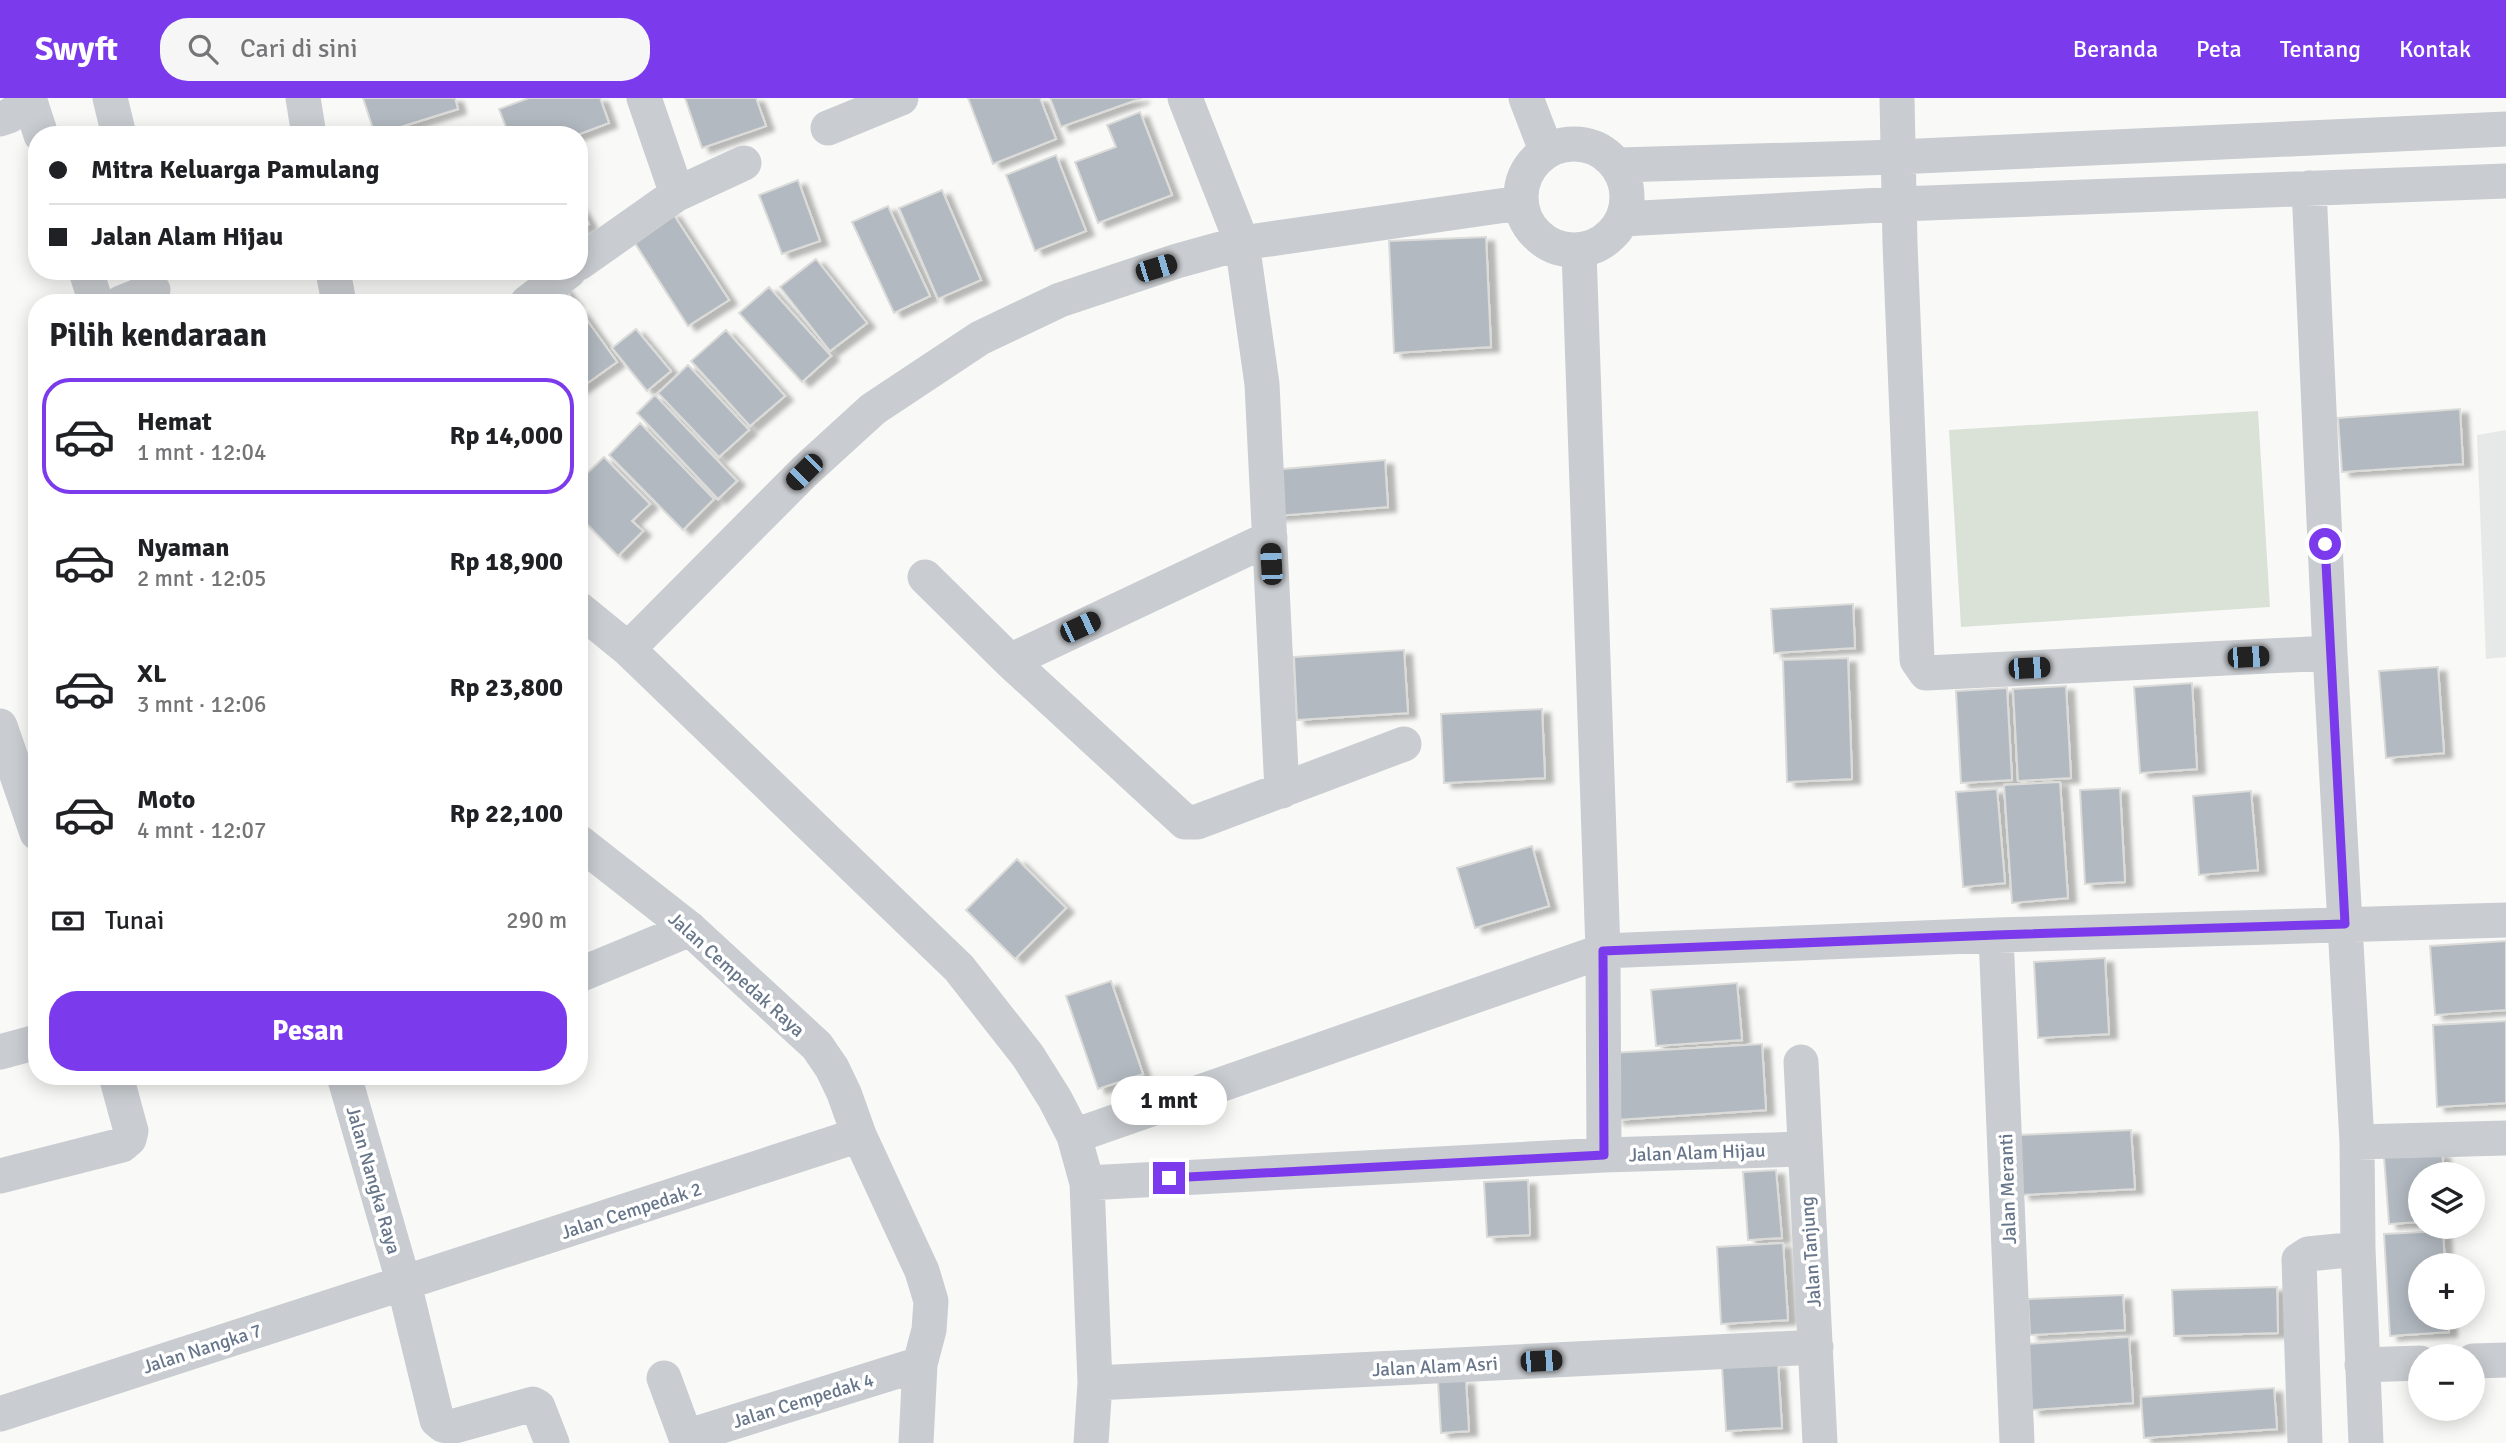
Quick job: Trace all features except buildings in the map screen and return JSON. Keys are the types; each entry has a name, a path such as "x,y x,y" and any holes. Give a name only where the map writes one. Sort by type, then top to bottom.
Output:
{"street":[{"path":"110,98 117,126"},
{"path":"303,98 308,126"},
{"path":"644,98 677,194"},
{"path":"828,128 901,98"},
{"path":"1185,98 1242,243 1262,384 1282,791"},
{"path":"1526,98 1546,150"},
{"path":"1897,98 1917,660 1926,673 2330,653"},
{"path":"0,119 9,116 30,99 38,126"},
{"path":"1619,165 1897,157 2506,129"},
{"path":"1572,142 1597,148 1619,165 1629,191 1623,219 1606,241 1579,251 1552,246 1530,229 1520,203 1525,173 1546,150 1572,142"},
{"path":"588,257 677,194 744,163"},
{"path":"1623,219 1900,204 2506,180"},
{"path":"2309,188 2330,653 2357,1142 2358,1249 2366,1443"},
{"path":"628,649 804,472 873,409 980,338 1060,300 1242,243 1520,203"},
{"path":"1579,251 1603,951 1604,1155"},
{"path":"539,294 557,280"},
{"path":"1010,661 1270,538"},
{"path":"925,577 1010,661 1185,822 1197,822 1404,744"},
{"path":"588,616 628,649 959,968 1028,1056 1055,1099 1074,1136 1087,1183 1095,1383 1091,1443"},
{"path":"0,726 25,815"},
{"name":"Jalan Cempedak Raya","path":"588,849 690,929 817,1046 832,1068 859,1135 922,1270 930,1301 929,1330 920,1364 916,1443"},
{"path":"1074,1136 1603,951 2506,919"},
{"path":"588,971 690,929"},
{"name":"Jalan Meranti","path":"1996,935 2017,1443"},
{"path":"0,1052 28,1044"},
{"name":"Jalan Tanjung","path":"1801,1062 1820,1443"},
{"path":"0,1176 122,1145 131,1131 118,1085"},
{"name":"Jalan Nangka Raya","path":"347,1085 404,1284 437,1420 451,1427 533,1404 538,1406 552,1443"},
{"name":"Jalan Cempedak 2","path":"404,1284 859,1135"},
{"path":"2357,1142 2506,1138"},
{"name":"Jalan Alam Hijau","path":"1087,1183 1604,1155 1804,1149"},
{"path":"2305,1443 2299,1260 2308,1254 2358,1249"},
{"name":"Jalan Nangka 7","path":"0,1414 404,1284"},
{"name":"Jalan Alam Asri","path":"1095,1383 1816,1348"},
{"path":"2485,1361 2506,1360"},
{"path":"2362,1365 2408,1363"},
{"name":"Jalan Cempedak 4","path":"664,1378 687,1440 920,1364"}],"shaded area":[{"path":"2258,411 2270,607 1961,627 1949,430"},
{"path":"2506,430 2506,657 2486,659 2477,435"}],"route":[{"path":"1169,1178 1604,1155 1603,951 2345,924 2325,544"}]}
